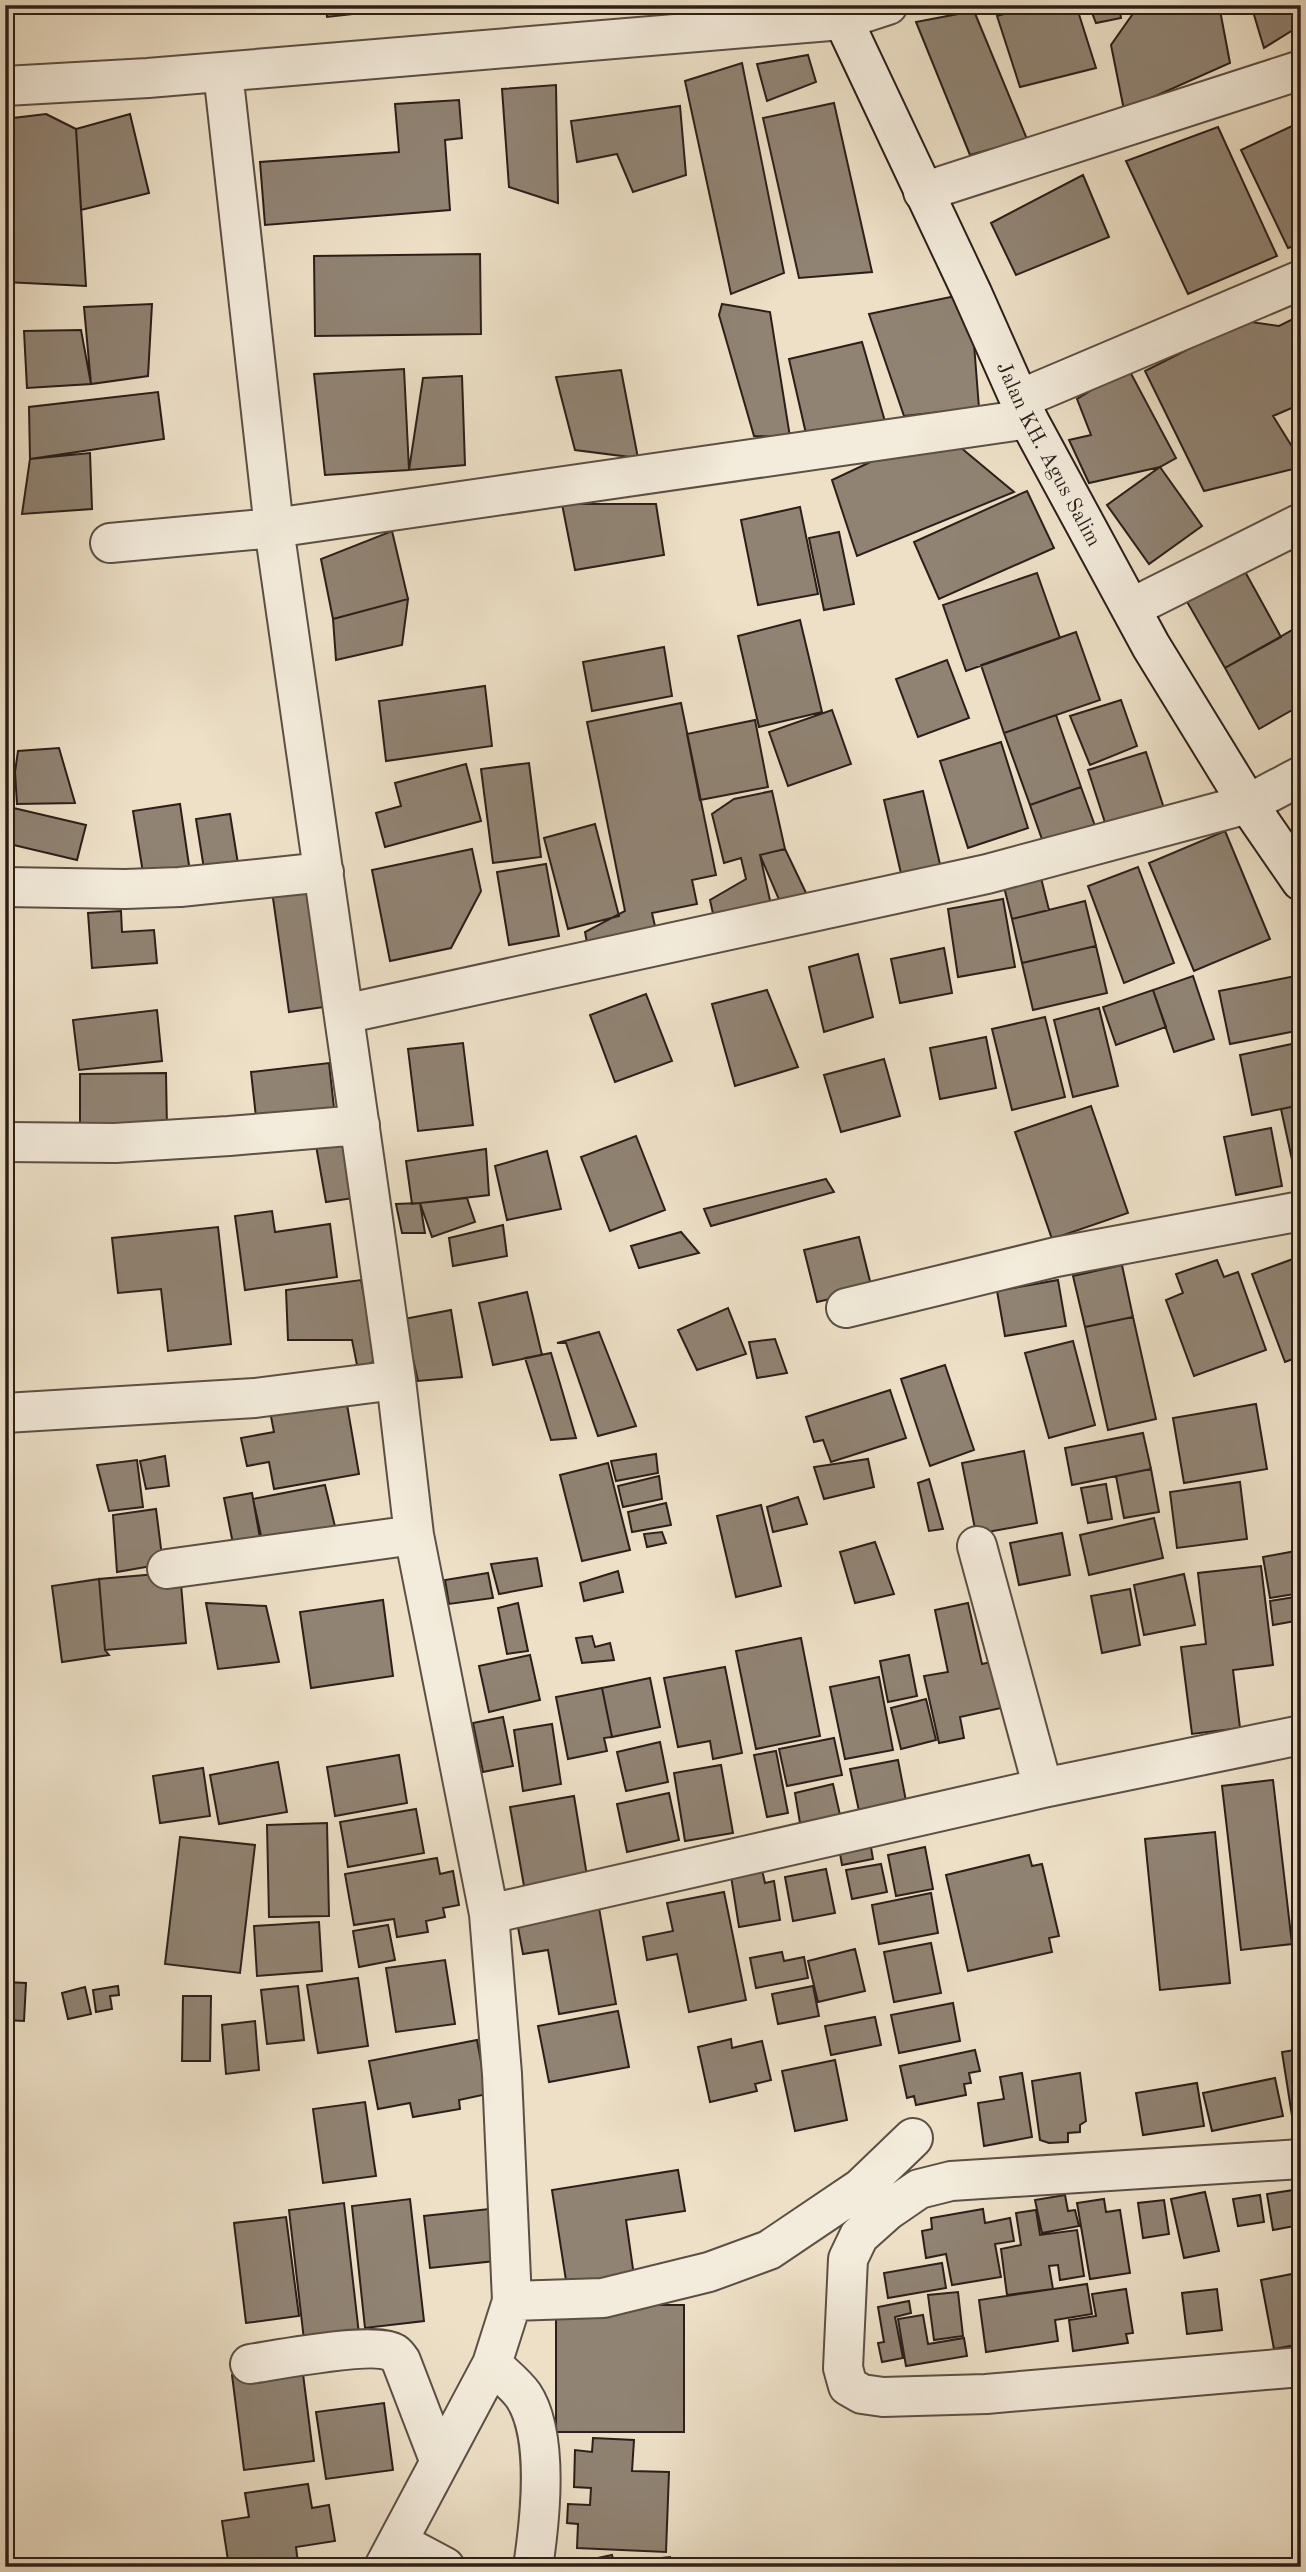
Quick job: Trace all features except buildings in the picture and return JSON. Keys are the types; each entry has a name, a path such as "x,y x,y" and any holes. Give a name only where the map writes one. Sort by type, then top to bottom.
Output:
{"street":[{"path":"5,86 223,72 839,13 888,5"},
{"name":"Jalan KH. Agus Salim","path":"839,13 1024,409 1131,608 1248,804 1301,881"},
{"path":"923,192 1301,70"},
{"path":"223,72 274,528 396,1380 414,1535 489,1914 502,2074 512,2301 492,2364 391,2555 445,2567"},
{"path":"110,544 274,528 1024,409 1301,280"},
{"path":"1131,608 1301,523"},
{"path":"344,1014 987,874 1248,804 1301,776"},
{"path":"5,887 180,887 324,872"},
{"path":"5,1142 115,1143 360,1125"},
{"path":"846,1308 1056,1257 1301,1211"},
{"path":"5,1413 255,1398 396,1380"},
{"path":"167,1569 414,1535"},
{"path":"977,1546 1043,1788"},
{"path":"489,1914 1043,1788 1301,1735"},
{"path":"512,2301 603,2298 709,2272 769,2250 861,2188 913,2138"},
{"path":"1301,2159 951,2181 919,2189 887,2211 859,2236 848,2259 843,2368 848,2386 862,2394 883,2398 986,2394 1301,2367"},
{"path":"250,2364 340,2351 376,2349 394,2353 401,2361 439,2460"},
{"path":"492,2364 523,2396 537,2431 541,2500 533,2567"}]}
